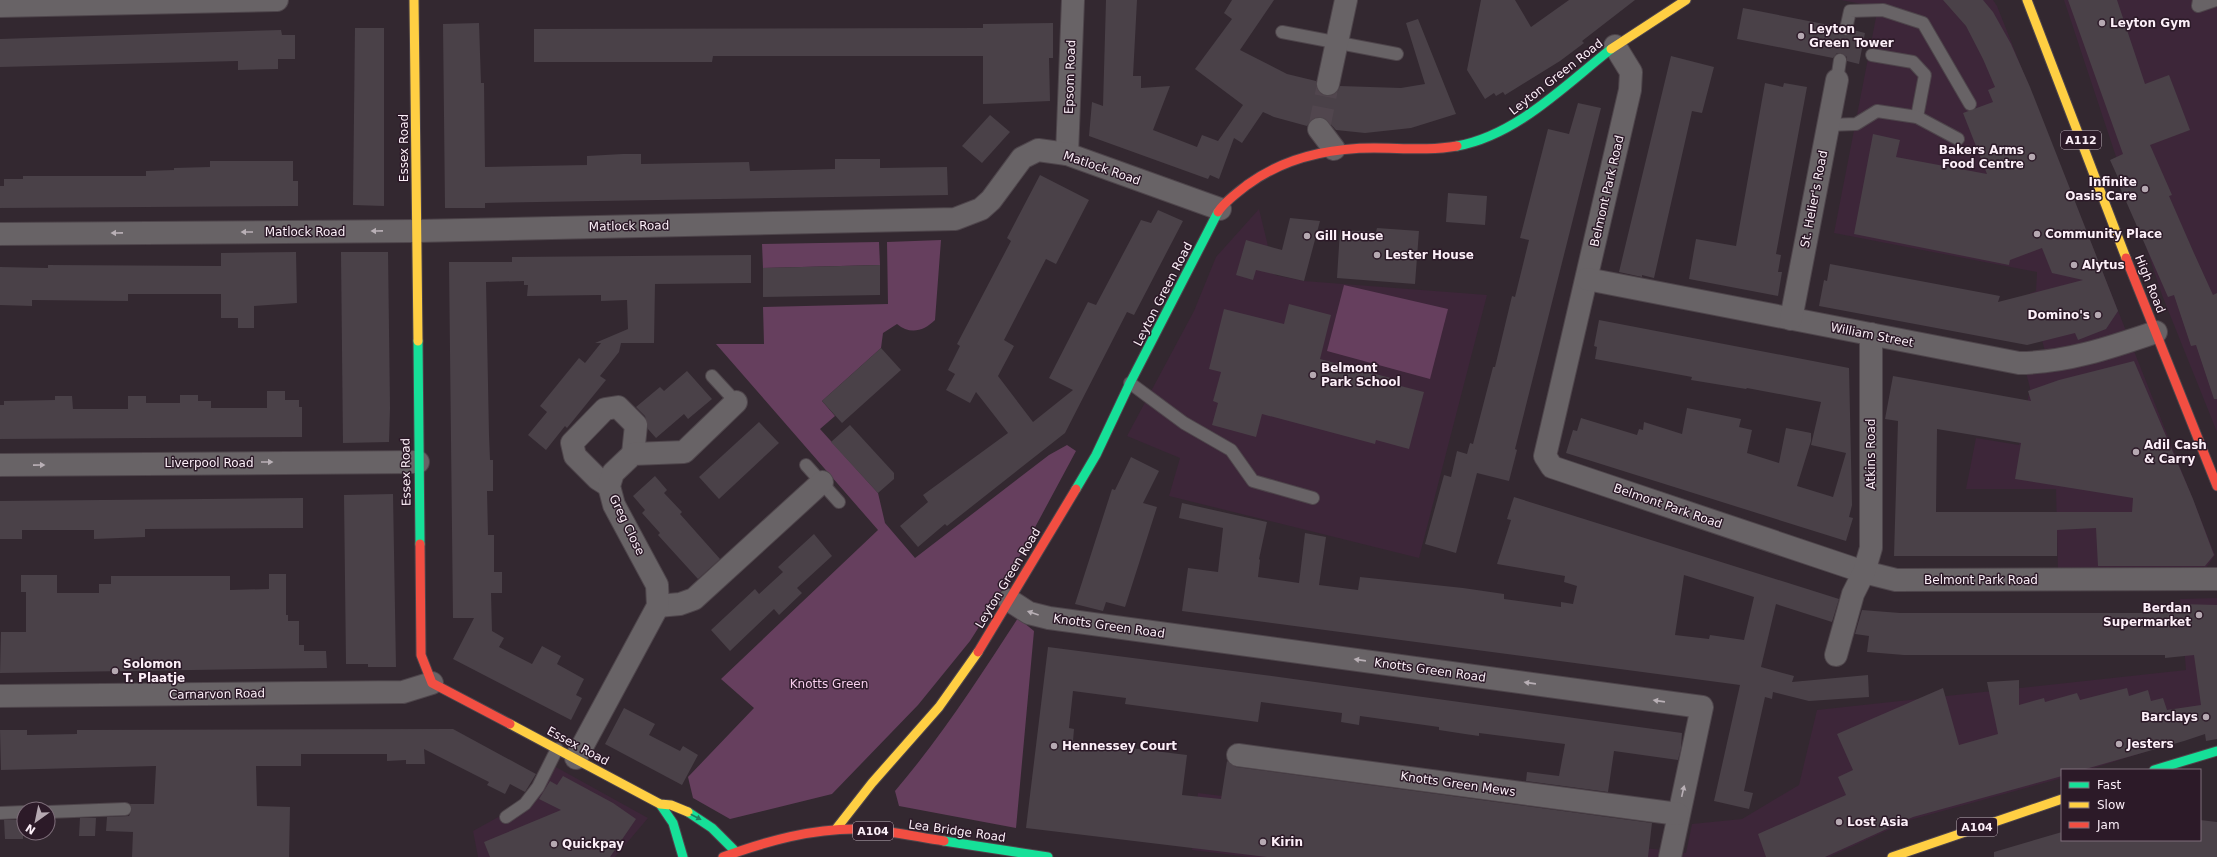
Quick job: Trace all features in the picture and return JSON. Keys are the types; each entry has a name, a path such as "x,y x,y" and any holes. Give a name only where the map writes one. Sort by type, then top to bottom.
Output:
{"main road":[{"name":"Essex Road","path":"414,0 421,655 432,683 660,804 669,804 698,818 715,829 736,852"},
{"name":"Leyton Green Road","path":"836,829 872,783 939,707 968,669 1093,459 1220,209 1236,192 1261,175 1292,160 1334,149 1374,148 1430,150 1470,143 1513,125 1615,46 1686,0"},
{"name":"High Road","path":"2027,0 2217,486"},
{"path":"2157,769 2217,751"},
{"name":"A104","path":"1892,857 2061,799"},
{"name":"Essex Road","path":"660,804 672,823 683,857"},
{"name":"Lea Bridge Road","path":"723,857 778,838 836,829 861,829 1048,857"}],"street":[{"path":"0,6 277,0"},
{"name":"Epsom Road","path":"1067,154 1073,0"},
{"path":"1328,84 1346,0"},
{"name":"Belmont Park Road","path":"1615,46 1631,72 1630,90 1545,456 1552,467 1864,572 1896,580 2217,579"},
{"name":"St. Helier's Road","path":"1791,319 1838,70"},
{"path":"1319,129 1334,149"},
{"name":"Matlock Road","path":"0,234 416,231 956,219 981,209 991,200 1022,158 1038,150 1067,154 1220,209"},
{"name":"William Street","path":"1587,279 2019,363 2041,363 2106,349 2156,332"},
{"name":"Atkins Road","path":"1836,655 1853,594 1864,572 1871,548 1871,334"},
{"path":"608,486 598,479 575,456 572,443 604,409 618,407 636,425 633,454 684,452 736,402"},
{"name":"Greg Close","path":"633,454 613,473 608,486 614,505 656,586 658,606"},
{"name":"Liverpool Road","path":"0,465 418,462"},
{"path":"566,754 658,606 680,604 694,599 822,482"},
{"name":"Knotts Green Road","path":"1009,600 1029,612 1049,618 1702,707 1670,857"},
{"name":"Carnarvon Road","path":"0,696 403,692 432,683"},
{"name":"Knotts Green Mews","path":"1238,755 1678,814"}],"lane":[{"path":"2198,3 2216,0"},
{"path":"1846,29 1850,11 1883,10 1923,23 1970,104"},
{"path":"1282,32 1397,54"},
{"path":"1872,55 1913,62 1925,74 1917,117"},
{"path":"1828,125 1856,124 1877,111 1917,117 1958,140"},
{"path":"712,376 736,402"},
{"path":"1130,384 1184,423 1230,450 1253,481 1313,498"},
{"path":"806,465 839,502"},
{"path":"506,817 525,804 566,754"},
{"path":"56,812 125,810"},
{"path":"0,813 16,812"}],"shaded area":[{"path":"1841,0 1993,0 1997,6 2215,555 2206,568 2058,571 2056,489 1966,489 1976,438 2019,445 2030,388 2022,357 2045,351 2029,294 2036,291 2037,272 1834,233 1878,7"},
{"path":"2064,0 2217,0 2217,432 2162,295"},
{"name":"Belmont Park School","path":"1259,209 1275,275 1304,281 1487,295 1419,558 1169,496 1180,458 1127,436 1194,311 1216,257"},
{"path":"2217,598 2217,729 2091,769 2061,769 2061,778 1910,820 1829,857 1250,857 1192,850 1198,793 1686,853 1692,824 1742,819 1799,785 1817,710 2186,670 2180,599"},
{"path":"545,761 648,818 615,857 478,857 473,831 522,804"}],"green space":[{"name":"Knotts Green","path":"941,240 935,320 922,329 907,330 897,324 883,333 881,348 822,401 835,416 820,429 878,493 885,523 915,558 1049,455 1067,445 1076,451 996,600 970,641 918,705 832,794 730,819 693,798 688,777 754,708 721,679 878,530 716,344 764,344 763,307 888,304 887,242"},
{"path":"879,242 880,265 763,268 762,244"},
{"path":"1344,285 1448,309 1430,379 1327,351"},
{"path":"1018,618 1034,631 1016,828 899,806 895,791 944,728"}],"building":[{"path":"1106,0 1137,0 1133,76 1141,76 1141,88 1170,86 1153,130 1197,147 1202,135 1218,141 1243,105 1195,69 1232,19 1224,13 1232,0 1274,0 1240,50 1287,74 1316,81 1316,87 1319,93 1326,96 1337,93 1340,86 1401,88 1425,84 1406,23 1418,19 1456,114 1411,128 1365,133 1336,130 1324,117 1312,119 1307,126 1274,117 1263,112 1242,143 1234,138 1219,179 1210,175 1208,179 1089,136 1092,102 1103,106"},
{"path":"1481,0 1515,0 1531,27 1569,0 1635,0 1582,41 1584,43 1560,61 1505,95 1503,92 1496,96 1494,93 1485,99 1467,70"},
{"path":"1943,0 1983,0 1993,12 2011,44 2030,87 2118,311 2106,329 2078,340 2075,333 2027,345 1819,306 1824,280 1827,281 1830,264 2000,296 1998,302 2083,280 2052,273 2042,248 2010,260 2009,265 1854,234 1873,134 1900,140 1896,157 1987,174 1963,113 1993,102 1988,90 1995,87 1966,26"},
{"path":"2068,0 2117,0 2145,84 2169,75 2190,130 2150,145 2172,195 2169,196 2193,251 2213,295 2217,293 2217,399 2214,399 2196,345 2191,346 2174,295 2168,297 2118,183 2120,182 2110,160 2123,154"},
{"name":"Leyton Green Tower","path":"1743,8 1839,27 1841,34 1845,36 1851,34 1853,30 1865,33 1859,64 1847,61 1847,57 1841,53 1837,53 1833,58 1737,39"},
{"path":"479,23 481,83 484,83 485,167 587,165 587,156 623,154 641,154 641,164 749,162 750,171 835,169 835,159 880,159 880,168 947,167 948,195 485,203 485,208 445,208 443,24"},
{"path":"1053,23 1053,58 1049,58 1050,101 983,104 983,56 713,56 712,62 534,62 534,29 983,28 983,24"},
{"path":"355,28 384,28 384,206 353,205"},
{"path":"281,30 282,35 295,35 295,59 278,59 278,69 238,70 238,61 0,67 0,39"},
{"path":"1671,56 1714,67 1702,113 1692,111 1654,278 1642,275 1642,277 1619,272"},
{"path":"1765,83 1783,87 1784,83 1807,87 1776,254 1781,255 1778,272 1782,272 1778,296 1689,279 1696,239 1736,246"},
{"path":"1578,103 1601,108 1515,449 1517,450 1509,481 1477,473 1456,553 1425,544 1444,475 1451,477 1457,451 1467,454 1470,443 1473,444 1493,367 1495,367 1512,296 1515,297 1529,240 1520,238 1548,129 1569,134"},
{"path":"990,115 1010,132 982,163 962,146"},
{"path":"210,161 293,161 293,181 298,181 298,206 0,208 0,186 4,186 4,179 23,179 23,176 146,176 146,171 174,170 174,168 210,167"},
{"path":"1040,175 1089,200 1056,264 1046,259 1004,340 1014,346 998,376 1033,422 1073,390 1049,378 1088,302 1096,305 1141,220 1151,223 1158,210 1183,221 1134,315 1127,312 1065,433 947,526 945,524 918,547 900,526 928,502 923,495 1008,433 976,392 970,403 946,390 955,374 948,370 960,346 957,344 1011,241 1007,238"},
{"path":"1448,193 1487,196 1485,225 1446,222"},
{"name":"Gill House","path":"1290,218 1320,221 1304,281 1256,270 1253,280 1236,275 1246,240 1282,250"},
{"name":"Lester House","path":"1377,228 1419,231 1415,284 1337,278 1340,230 1376,232"},
{"path":"296,252 297,303 254,306 254,328 238,328 238,318 221,318 221,294 128,294 128,301 32,300 32,306 0,305 0,267 48,268 48,265 221,266 221,253"},
{"path":"341,252 388,252 389,442 343,443"},
{"path":"751,255 751,283 655,284 654,343 621,343 619,352 600,376 606,380 567,428 565,426 546,450 528,435 547,412 540,406 579,358 585,363 601,343 595,343 628,329 627,300 601,301 601,295 527,296 528,285 524,285 524,281 486,282 489,435 490,460 493,460 493,491 487,491 488,535 494,535 494,572 502,572 502,593 491,593 492,631 504,638 499,647 532,664 542,646 561,656 557,664 584,679 576,695 582,698 571,720 453,659 474,618 453,618 449,262 512,262 512,257"},
{"path":"880,265 880,295 763,297 763,268"},
{"path":"1289,304 1331,315 1320,359 1394,379 1393,384 1424,392 1409,449 1376,440 1375,444 1262,414 1256,437 1212,425 1218,403 1213,401 1221,372 1209,369 1224,309 1284,324"},
{"path":"1599,320 1849,368 1852,505 1849,517 1853,518 1846,541 1566,453 1573,430 1577,431 1581,418 1637,435 1639,429 1643,430 1644,422 1682,434 1687,408 1741,419 1739,427 1752,430 1747,453 1779,463 1786,428 1811,433 1811,441 1797,486 1833,497 1846,453 1811,445 1821,402 1747,388 1691,380 1692,377 1595,359 1597,347 1594,346"},
{"path":"881,348 901,370 842,423 822,401"},
{"path":"2134,361 2193,499 2214,555 2205,566 2098,566 2096,528 2057,530 2057,556 1894,556 1898,421 1885,419 1893,376 2031,401 2028,391 2059,380","holes":["1937,429 2021,443 2015,479 2133,498 2132,512 1936,512"]},
{"path":"687,371 712,399 688,419 684,414 656,438 648,429 645,416 636,407 660,387 664,391"},
{"path":"267,391 285,391 285,400 299,400 299,407 302,407 302,437 0,439 0,405 4,405 4,401 55,400 55,396 72,396 73,409 128,409 128,396 146,396 146,403 180,403 180,395 198,395 198,401 211,401 211,408 267,408"},
{"path":"759,422 779,443 719,499 699,477"},
{"path":"850,425 894,473 894,479 878,493 831,442"},
{"path":"1131,457 1159,471 1143,503 1157,507 1125,607 1106,602 1103,611 1075,604 1112,489 1115,490"},
{"path":"655,476 667,490 664,493 682,512 680,514 720,559 698,579 658,535 660,533 642,513 645,510 633,496"},
{"path":"393,494 396,667 368,667 368,664 346,664 344,495"},
{"path":"1514,497 1839,599 1832,622 1776,604 1761,667 1794,676 1792,682 1868,675 1869,697 1809,701 1773,692 1772,699 1765,697 1744,791 1753,793 1749,809 1714,801 1740,685 1182,611 1188,568 1218,572 1223,528 1179,518 1182,503 1267,522 1259,559 1258,577 1299,583 1305,533 1326,537 1319,585 1358,590 1360,577 1504,594 1504,599 1561,607 1561,602 1573,604 1577,586 1564,582 1565,576 1497,564 1511,520 1507,519","holes":["1684,575 1754,597 1744,640 1710,635 1709,639 1675,635"]},
{"path":"303,498 303,528 145,529 145,537 94,539 94,530 22,530 22,539 0,539 0,501"},
{"path":"814,534 832,556 797,588 802,593 779,615 774,609 730,651 711,630 755,589 759,594 783,572 778,567"},
{"path":"269,574 286,574 286,615 288,615 288,621 299,621 299,645 304,645 304,651 326,651 327,668 0,673 1,632 26,632 26,592 21,592 21,575 57,575 57,593 99,593 99,584 111,584 111,576 230,576 230,590 269,589"},
{"path":"2180,604 2217,605 2217,739 2206,741 2205,734 2086,769 2061,769 2061,776 1913,817 1825,857 1766,857 1758,834 1846,795 1838,777 1853,770 1837,734 1943,688 1959,745 1998,734 1987,682 2019,680 2019,705 2044,698 2045,702 2077,693 2080,700 2127,688 2129,696 2148,690 2151,701 2163,698 2167,710 2201,705 2194,655 2165,658 2165,655 1904,655 1867,652 1869,636 1855,634 1862,610 1900,613 2181,613"},
{"path":"1048,647 1264,675 1682,733 1681,748 1678,760 1614,751 1608,792 1526,781 1527,772 1559,776 1565,744 1479,733 1479,736 1439,730 1439,727 1360,716 1359,725 1341,722 1342,713 1261,702 1258,722 1125,704 1126,698 1073,691 1069,728 1074,729 1073,741 1187,755 1182,795 1221,799 1227,761 1236,767 1652,823 1648,857 1267,857 1026,828"},
{"path":"624,708 655,724 649,735 680,751 683,746 698,755 682,785 605,744"},
{"path":"453,729 536,774 525,792 510,784 505,794 487,785 489,782 424,749 425,764 406,764 406,760 387,761 387,754 301,754 301,766 256,766 257,806 290,807 289,857 132,857 133,832 106,831 107,817 129,816 132,809 130,804 154,804 156,766 1,770 0,730 27,730 27,735 77,734 77,730"},
{"path":"563,776 613,803 636,819 610,857 490,857 484,842 561,810 539,799 550,781 557,785"},
{"path":"80,818 96,818 95,836 79,836"},
{"path":"4,820 16,820 16,839 5,839"},
{"path":"2201,820 2217,822 2217,857 1994,857 1994,852 2061,832 2061,841 2201,841"}],"tunnel":[{"path":"1319,129 1328,84"}],"traffic: fast":[{"path":"1457,146 1479,140 1520,120 1558,93 1611,49"},
{"path":"1076,489 1096,455 1130,383 1218,212"},
{"path":"418,341 420,544"},
{"path":"2157,769 2217,751"},
{"path":"660,804 673,823 683,857"},
{"path":"688,812 712,828 736,852"},
{"path":"944,841 1048,857"}],"traffic: slow":[{"path":"414,0 418,341"},
{"path":"1611,49 1686,0"},
{"path":"2027,0 2126,258"},
{"path":"836,829 872,783 939,707 978,652"},
{"path":"510,724 660,804 671,805 688,812"},
{"path":"1892,857 2061,799"}],"traffic: jam":[{"path":"1218,212 1231,198 1261,176 1292,161 1308,156 1357,148 1426,149 1457,146"},
{"path":"2126,258 2217,486"},
{"path":"978,652 1076,489"},
{"path":"420,544 421,655 432,683 510,724"},
{"path":"723,857 773,841 808,833 842,829 881,831 944,841"}],"place":[{"name":"Leyton Gym","path":"2102,23"},
{"name":"Leyton Green Tower","path":"1801,36"},
{"name":"Bakers Arms Food Centre","path":"2032,157"},
{"name":"Infinite Oasis Care","path":"2145,189"},
{"name":"Community Place","path":"2037,234"},
{"name":"Gill House","path":"1307,236"},
{"name":"Lester House","path":"1377,255"},
{"name":"Alytus","path":"2074,265"},
{"name":"Domino's","path":"2098,315"},
{"name":"Belmont Park School","path":"1313,375"},
{"name":"Adil Cash & Carry","path":"2136,452"},
{"name":"Berdan Supermarket","path":"2199,615"},
{"name":"Solomon T. Plaatje","path":"115,671"},
{"name":"Barclays","path":"2206,717"},
{"name":"Jesters","path":"2119,744"},
{"name":"Hennessey Court","path":"1054,746"},
{"name":"Lost Asia","path":"1839,822"},
{"name":"Kirin","path":"1263,842"},
{"name":"Quickpay","path":"554,844"}]}
